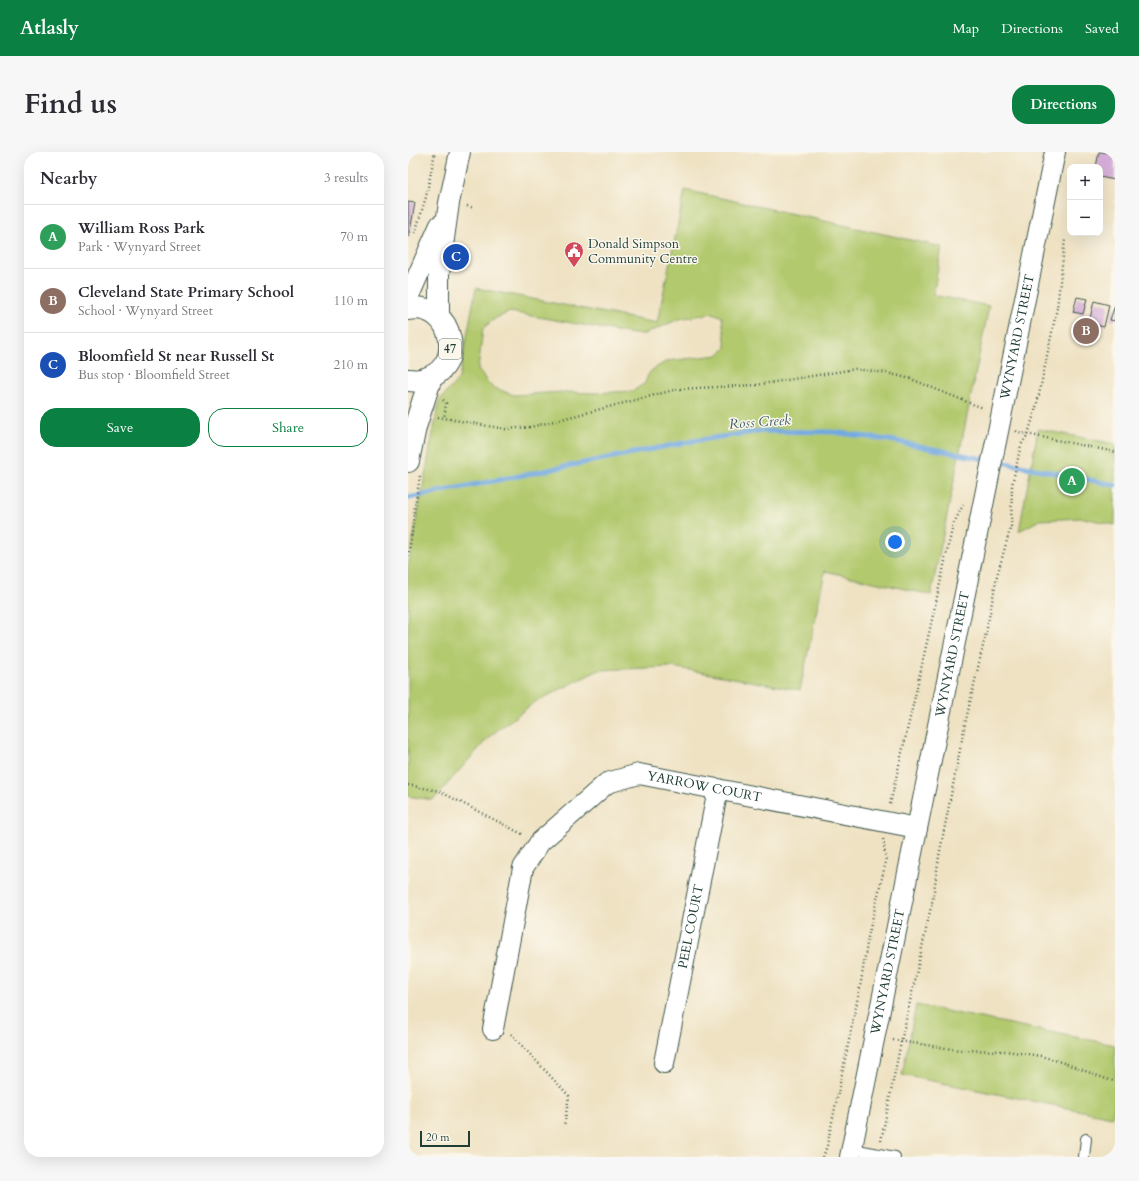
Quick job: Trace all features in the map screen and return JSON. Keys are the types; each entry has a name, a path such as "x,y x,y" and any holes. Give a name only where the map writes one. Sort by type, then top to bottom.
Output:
{"highway":[{"path":"408,309 422,309 431,312 439,318"},
{"name":"47","path":"414,468 415,427 431,377 443,367 449,358 451,347 450,336 446,326 439,318"},
{"path":"408,380 419,380 431,377"}],"street":[{"path":"439,318 439,274 449,203 460,152"},
{"name":"WYNYARD STREET","path":"851,1153 1055,152"},
{"path":"408,298 449,203"},
{"name":"YARROW COURT","path":"493,1029 523,868 540,842 606,783 639,774 917,828"},
{"name":"PEEL COURT","path":"664,1064 718,789"}],"lane":[{"path":"1084,1157 1086,1138"},
{"path":"851,1153 879,1154 895,1157"}],"path":[{"path":"415,235 426,197 435,152"},
{"path":"879,1154 901,1042 933,898 965,724 986,633 997,576 1011,526 1012,485 1021,446 1028,434 1037,404 1056,308 1065,239"},
{"path":"438,417 505,428 531,427 678,389 756,385 855,369 887,373 911,379 972,404 1000,418 1018,432 1115,452"},
{"path":"444,418 446,403"},
{"path":"408,556 414,512 414,468"},
{"path":"408,785 439,791 540,842"},
{"path":"493,1029 511,1034 569,1096 564,1126"},
{"path":"875,1036 901,1042 959,1050 1006,1051 1041,1056 1115,1081"}],"green space":[{"path":"685,190 942,247 933,295 989,306 931,595 825,571 800,690 672,667 599,670 535,702 490,736 433,800 408,796 408,566 439,401 459,378 476,288 657,323","holes":["510,312 633,334 645,334 679,319 713,313 722,317 726,348 718,355 667,361 652,370 645,383 633,391 594,393 563,392 514,395 492,387 478,370 483,328 496,318"]},
{"path":"1038,429 1115,444 1115,525 1084,518 1040,520 1019,531"},
{"path":"916,1005 1115,1045 1115,1103 1112,1117 902,1075"}],"building":[{"path":"1099,152 1115,153 1115,180 1103,178 1103,164 1097,164"},
{"path":"408,202 415,203 409,237 408,236"},
{"path":"1077,297 1087,299 1083,314 1073,312"},
{"path":"1094,301 1109,305 1104,327 1089,323"},
{"path":"1115,305 1115,321 1110,320"}],"waterway":[{"name":"Ross Creek","path":"408,498 693,441 761,431 833,432 895,441 988,460"},
{"name":"Ross Creek","path":"996,461 1115,485"}],"place":[{"name":"Bloomfield St near Russell St","path":"456,257"},
{"name":"Donald Simpson Community Centre","path":"574,268"},
{"name":"Cleveland State Primary School","path":"1086,331"},
{"name":"William Ross Park","path":"1072,481"}]}
